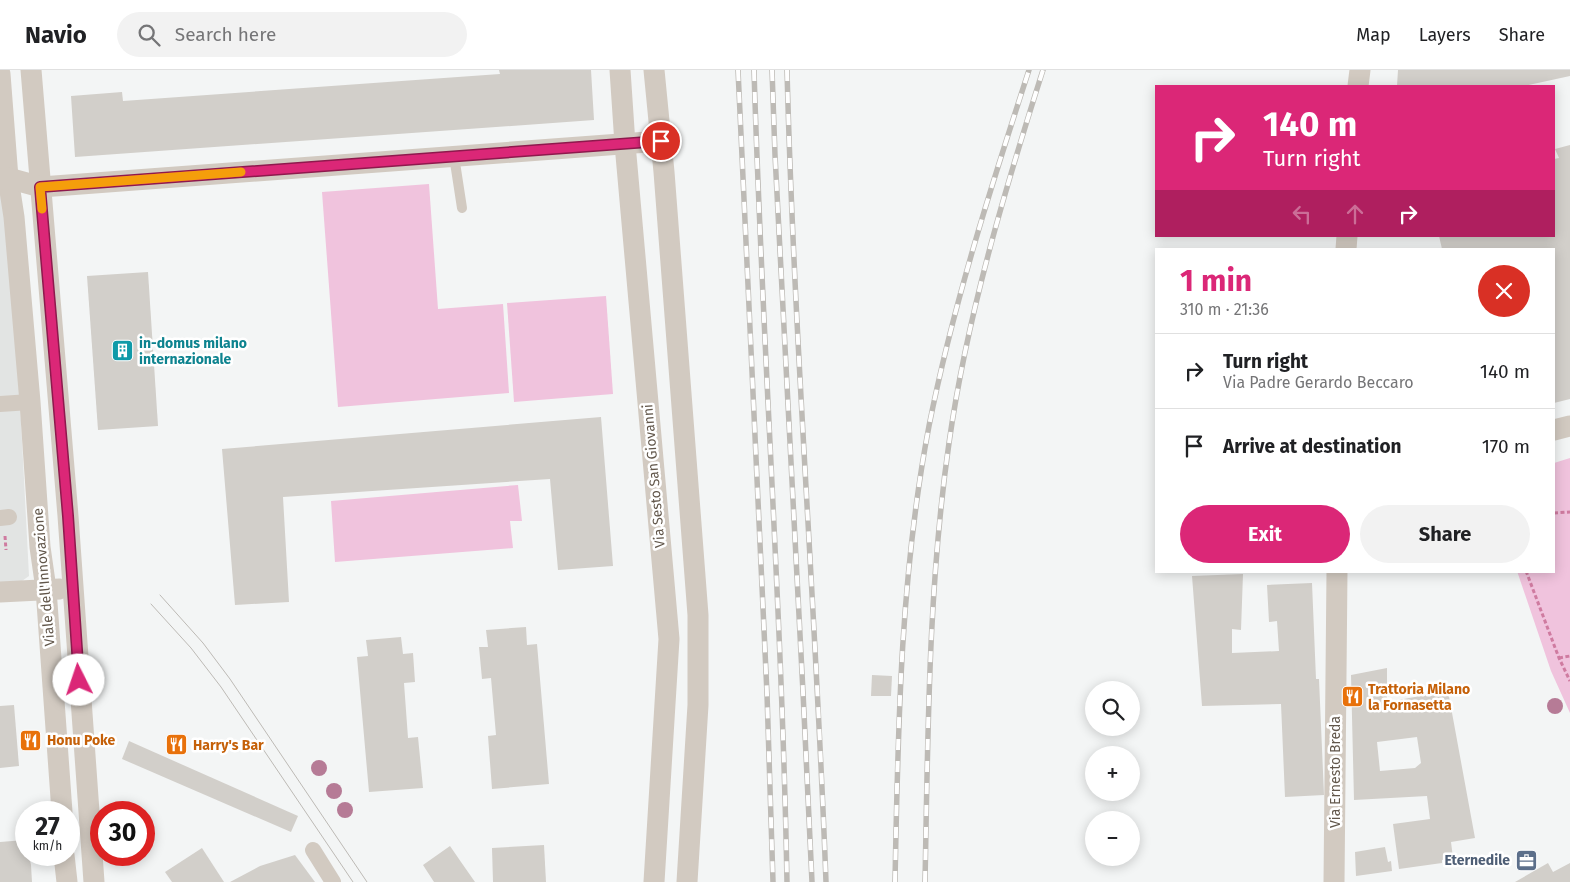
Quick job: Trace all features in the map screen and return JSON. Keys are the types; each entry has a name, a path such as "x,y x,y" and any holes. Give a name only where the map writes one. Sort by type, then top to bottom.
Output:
{"street":[{"name":"Viale dell'Innovazione","path":"31,70 73,588 94,882"},
{"name":"Via Sesto San Giovanni","path":"620,70 669,639 654,882"},
{"path":"654,70 698,615 698,705 687,882"},
{"path":"1358,85 1360,70"},
{"name":"Viale dell'Innovazione","path":"0,74 4,179 14,217 40,547 46,589 61,801"},
{"path":"4,179 40,187 661,141"},
{"path":"0,404 30,402"},
{"path":"1555,430 1570,426"},
{"name":"Via Ernesto Breda","path":"1334,882 1337,573"},
{"path":"0,592 73,588"},
{"path":"313,850 334,882"},
{"path":"65,866 67,882"}],"lane":[{"path":"454,156 462,208"}],"path":[{"path":"1555,513 1570,512"},
{"path":"1527,573 1559,658 1570,681"},
{"path":"1559,658 1570,656"}],"shaded area":[{"path":"429,184 438,309 503,304 509,393 338,407 322,192"},
{"path":"3,189 20,402 29,576 19,583 0,584 0,190"},
{"path":"606,296 613,394 514,402 507,303"},
{"path":"1570,458 1570,713 1551,671 1518,573 1555,573 1555,463"},
{"path":"518,485 522,521 510,521 513,548 335,562 331,501"}],"building":[{"path":"499,70 591,70 594,120 75,157 71,96 122,92 123,101 500,74"},
{"path":"1398,70 1570,70 1570,76 1529,85 1397,85"},
{"path":"1570,145 1570,399 1555,403 1555,248 1442,248 1439,237 1555,237 1555,159 1559,158 1555,149"},
{"name":"in-domus milano internazionale","path":"148,272 158,426 98,430 87,276"},
{"path":"601,417 613,566 558,570 550,479 283,497 289,602 235,605 222,449"},
{"path":"1243,574 1241,630 1232,629 1232,653 1279,651 1277,621 1269,622 1267,585 1312,583 1316,679 1319,679 1324,795 1285,797 1281,704 1202,706 1192,576"},
{"path":"526,627 527,645 537,644 549,784 492,789 488,736 496,735 491,678 482,679 479,647 488,647 486,630"},
{"path":"401,637 403,654 413,653 415,682 404,683 408,738 418,737 423,788 369,792 357,657 368,656 366,640"},
{"path":"1387,668 1387,702 1448,691 1475,838 1451,842 1453,858 1442,860 1442,863 1399,869 1393,824 1430,819 1427,796 1354,800 1351,675","holes":["1417,737 1421,763 1415,768 1380,771 1377,742"]},
{"path":"872,675 892,676 891,696 871,696"},
{"path":"14,705 19,766 0,768 0,706"},
{"path":"129,741 298,816 291,832 122,759"},
{"path":"15,841 15,866 31,866 32,882 0,882 0,842"},
{"path":"544,845 546,882 493,882 492,848"},
{"path":"450,846 475,882 434,882 423,865"},
{"path":"1385,847 1388,862 1391,861 1392,871 1356,876 1355,852"},
{"path":"202,848 224,882 172,882 165,872"},
{"path":"295,855 315,882 230,882 260,866"},
{"path":"1548,863 1553,872 1570,863 1570,882 1515,882"}],"tram line":[{"path":"160,595 203,643 230,679 367,882"},
{"path":"151,604 191,648 221,687 353,882"}],"railway":[{"path":"738,70 767,694 773,882"},
{"path":"754,70 781,679 787,882"},
{"path":"772,70 812,882"},
{"path":"787,70 790,172 826,882"},
{"path":"895,882 902,654 906,597 919,483 929,426 949,336 987,202 1029,70"},
{"path":"925,882 928,717 933,607 942,498 949,443 976,302 1014,162 1043,70"}],"slow traffic":[{"path":"42,209 40,187 241,172"}],"place":[{"name":"in-domus milano internazionale","path":"123,351"},
{"name":"Trattoria Milano la Fornasetta","path":"1352,697"},
{"name":"Honu Poke","path":"31,740"},
{"name":"Harry's Bar","path":"177,745"},
{"name":"Eternedile","path":"1526,860"}],"route":[{"path":"79,680 68,516 40,187 661,141"}]}
